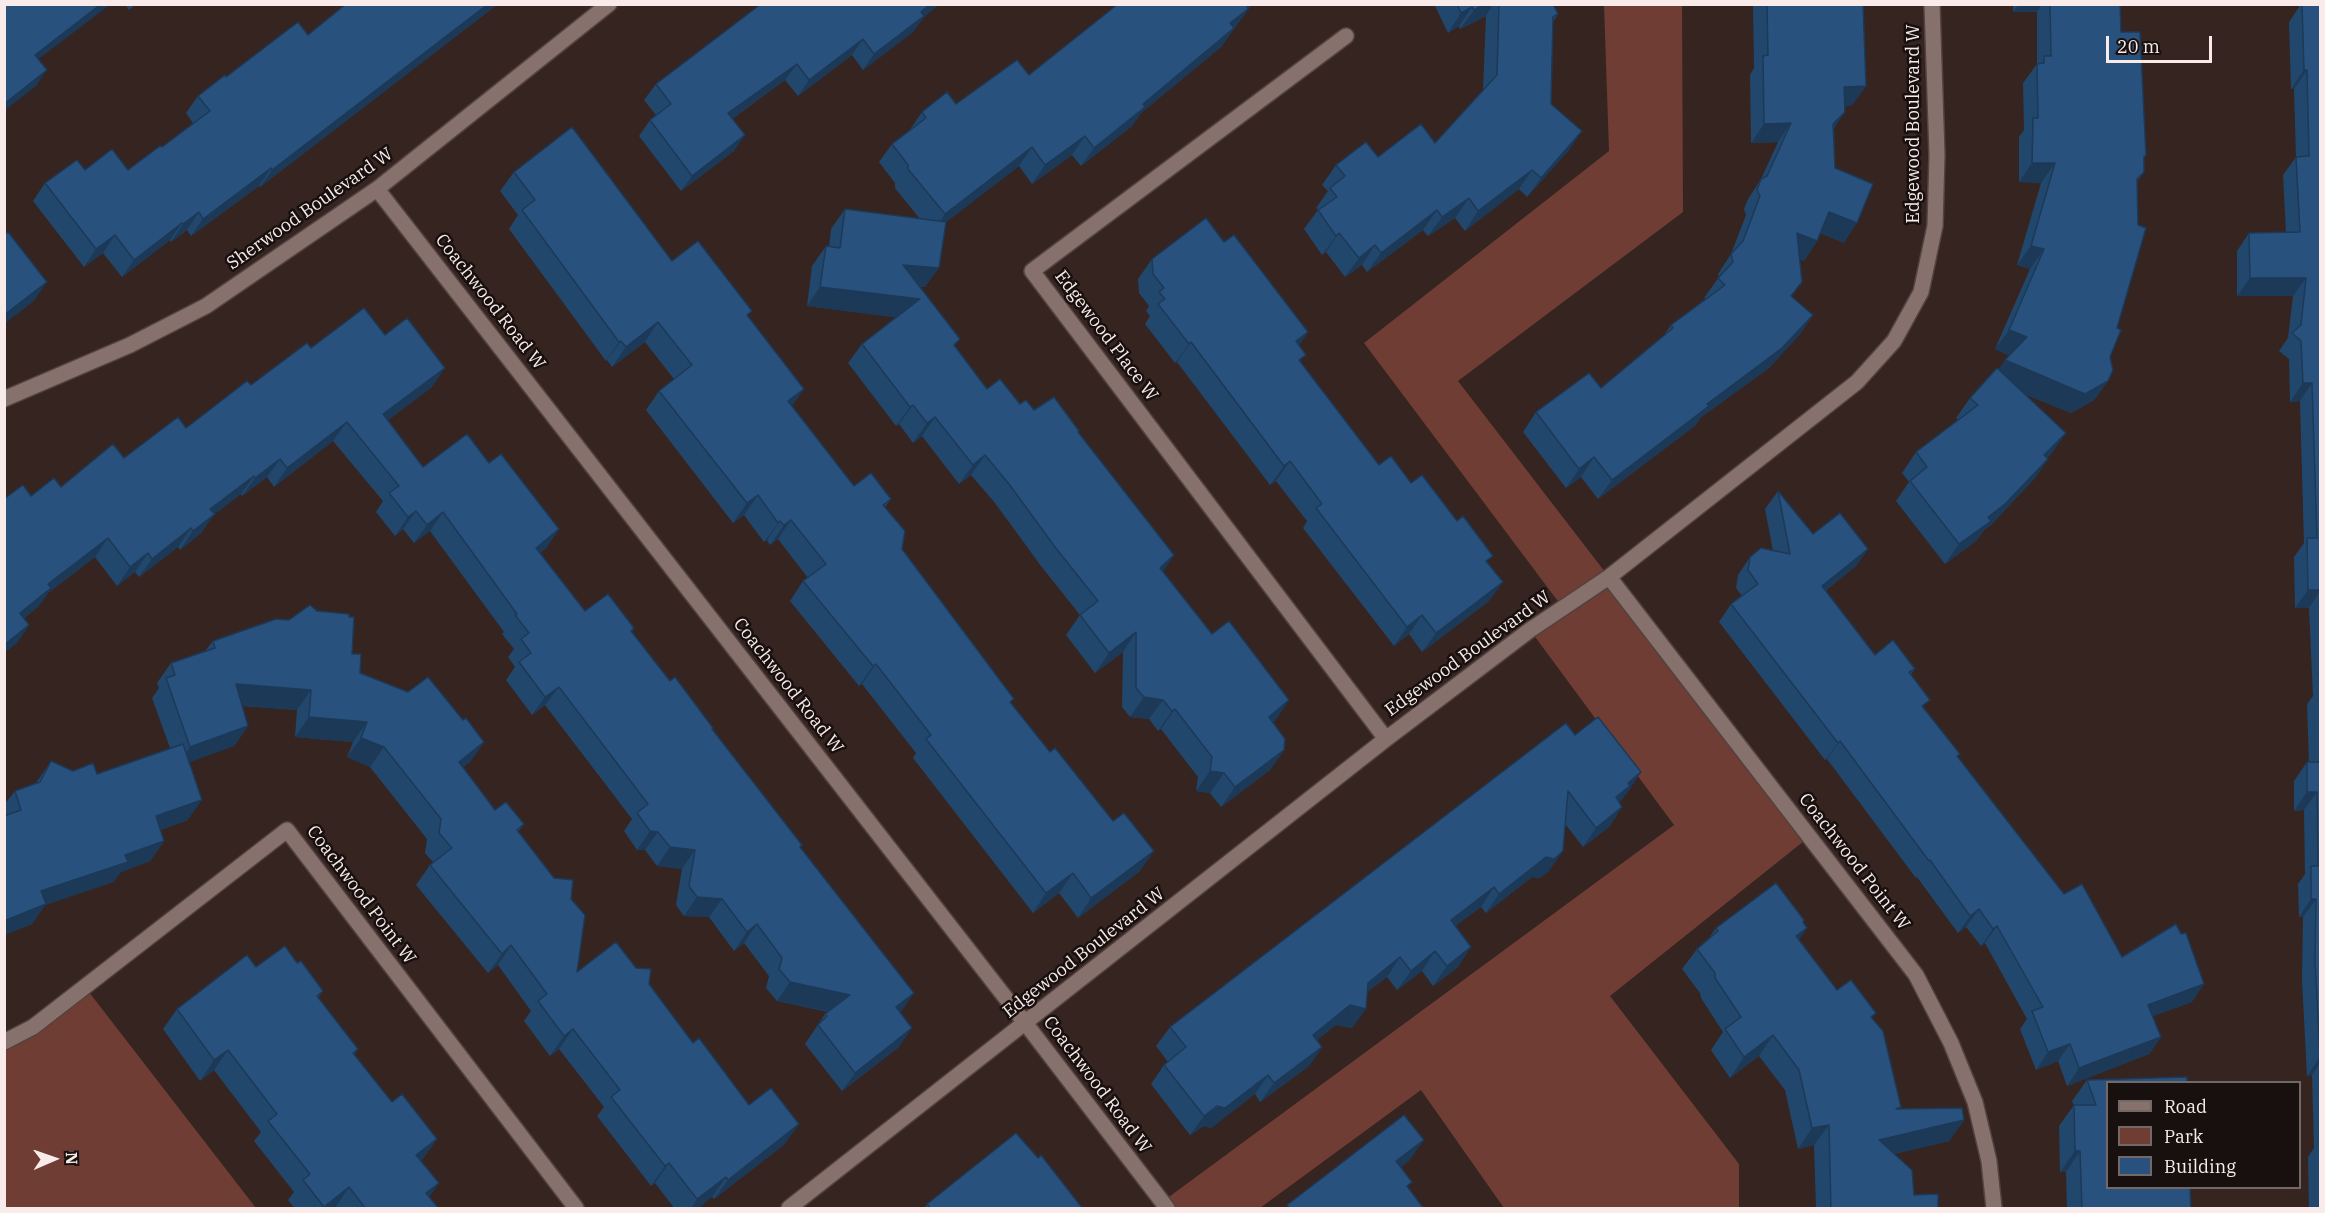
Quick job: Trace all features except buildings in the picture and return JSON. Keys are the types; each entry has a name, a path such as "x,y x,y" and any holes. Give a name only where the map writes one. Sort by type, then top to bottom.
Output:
{"street":[{"name":"Sherwood Boulevard W","path":"4,399 130,345 206,306 377,189 609,4"},
{"name":"Edgewood Boulevard W","path":"789,1209 1386,739 1530,630 1609,577 1857,382 1894,341 1921,292 1935,226 1937,155 1932,4"},
{"name":"Edgewood Place W","path":"1346,36 1032,271 1386,739"},
{"name":"Coachwood Road W","path":"377,189 1026,1024 1167,1209"},
{"name":"Coachwood Point W","path":"1609,577 1916,975 1951,1043 1975,1102 1989,1161 1994,1209"},
{"name":"Coachwood Point W","path":"4,1042 33,1027 287,830 576,1209"}],"green space":[{"path":"1604,5 1682,5 1683,212 1458,381 1809,837 1610,996 1739,1164 1739,1208 1504,1208 1421,1090 1260,1208 1167,1208 1162,1202 1674,825 1530,630 1563,608 1364,343 1609,151"},
{"path":"85,987 256,1208 5,1208 5,1042"}]}
